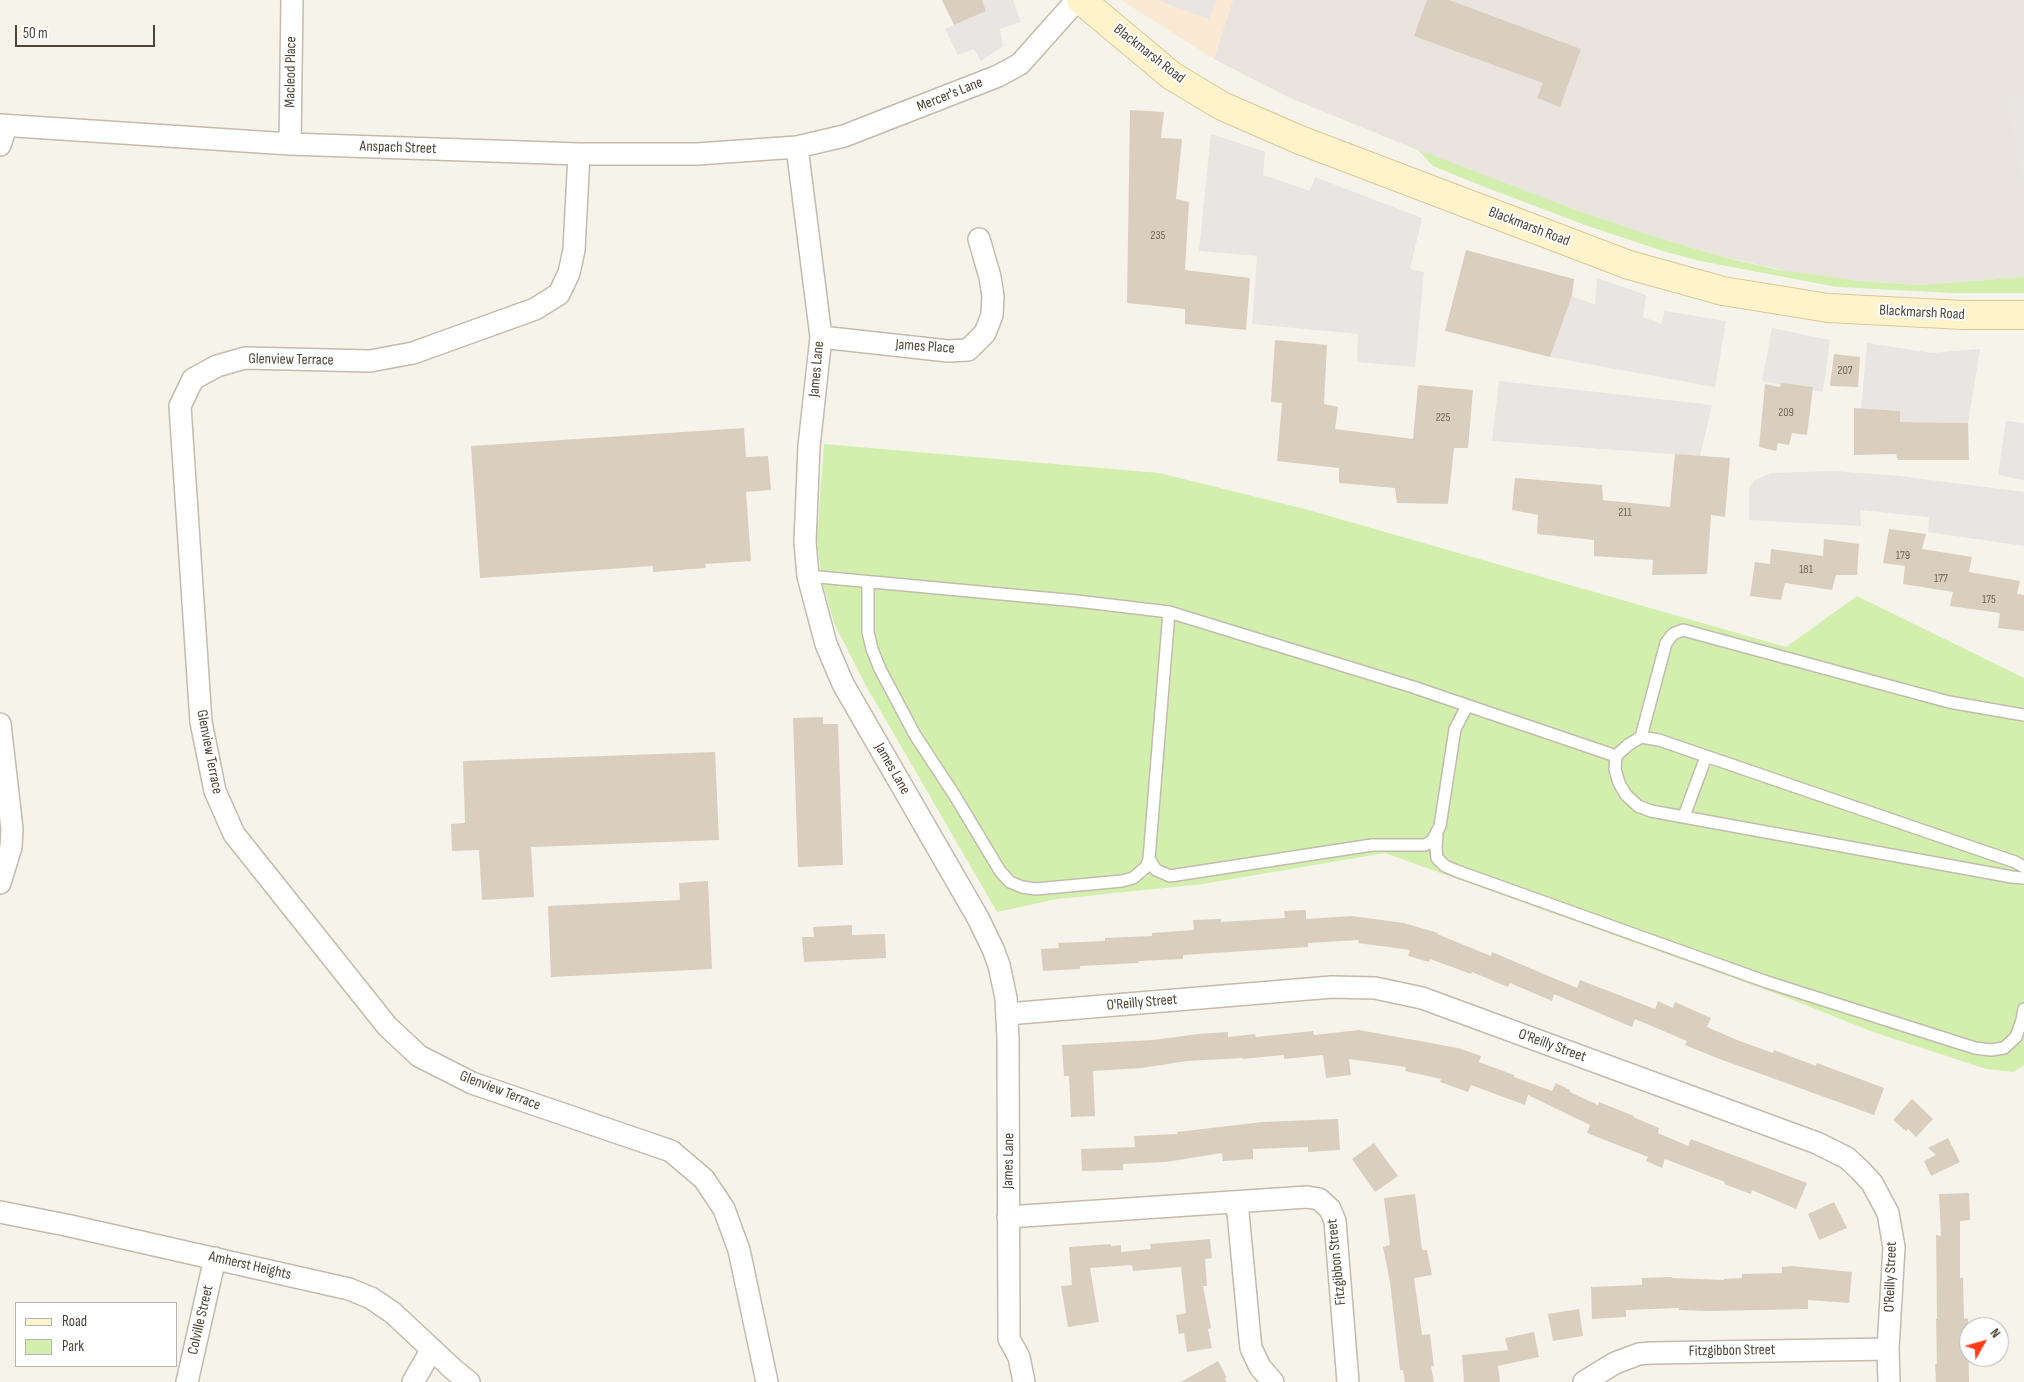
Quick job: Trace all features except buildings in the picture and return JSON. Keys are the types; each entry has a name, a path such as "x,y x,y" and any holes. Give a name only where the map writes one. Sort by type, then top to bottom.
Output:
{"street":[{"name":"Macleod Place","path":"290,144 292,0"},
{"name":"Mercer's Lane","path":"797,147 844,136 998,76 1020,64 1077,0"},
{"name":"Blackmarsh Road","path":"1081,0 1172,76 1222,106 1300,140 1629,266 1724,291 1828,308 1944,314 2024,315"},
{"name":"Anspach Street","path":"2,132 580,154 697,154 797,147"},
{"name":"James Lane","path":"797,147 820,337 818,381 809,446 805,542 808,576 826,644 843,684 978,918 993,949 1003,983 1007,1014 1009,1340 1019,1357 1024,1382"},
{"name":"Glenview Terrace","path":"580,154 574,250 569,273 559,294 535,309 412,353 370,361 245,358 217,366 193,379 180,406 201,722 215,791 234,834 387,1026 419,1056 472,1083 670,1151 704,1179 724,1209 739,1250 766,1382"},
{"name":"James Place","path":"820,337 948,351 968,350 985,333 992,316 993,296 990,277 979,239"},
{"path":"0,724 12,829 10,847 0,883"},
{"name":"O'Reilly Street","path":"1007,1014 1332,987 1359,987 1390,991 1422,998 1817,1143 1847,1158 1860,1170 1872,1183 1888,1213 1894,1246 1888,1349 1889,1382"},
{"name":"Fitzgibbon Street","path":"1008,1217 1307,1197 1319,1200 1330,1208 1335,1221 1348,1382"},
{"path":"1237,1202 1251,1348 1260,1367 1273,1382"},
{"name":"Amherst Heights","path":"0,1212 337,1285 360,1293 393,1313 470,1382"},
{"name":"Colville Street","path":"187,1382 215,1258"},
{"path":"413,1382 432,1349"},
{"name":"Fitzgibbon Street","path":"1584,1382 1615,1364 1639,1354 1888,1349"}],"lane":[{"path":"808,576 1077,601 1168,612 1235,631 1616,756"},
{"path":"868,582 868,632 880,669 915,735 956,796 1000,871 1010,882 1022,887 1036,888 1122,881 1140,874 1146,867 1149,859 1168,612"},
{"path":"1641,738 1666,643 1673,634 1683,630 1949,702 2024,715"},
{"path":"1149,859 1156,870 1170,876 1372,845 1398,844 1418,846 1432,841 1440,826 1455,729 1467,706"},
{"path":"2024,867 2015,862 1675,745 1641,738 1628,745 1616,756 1615,769 1618,783 1626,796 1638,806 1651,810 2024,878"},
{"path":"1684,816 1706,757"},
{"path":"1437,834 1437,858 1445,866 1457,871 1767,982 1975,1048 1991,1050 2004,1048 2016,1037 2024,1009"}],"shaded area":[{"path":"982,0 1013,0 1021,22 1000,29 1003,46 981,61 974,49 958,55 945,29 986,11"},
{"path":"1121,0 1233,0 1214,59"},
{"path":"1157,0 1216,0 1209,19"},
{"path":"1233,0 2024,0 2024,277 1920,285 1818,278 1720,256 1626,228 1452,164 1290,98 1214,59"},
{"path":"2024,95 2024,190 2005,98"},
{"path":"1211,134 1265,152 1263,175 1310,191 1315,177 1422,218 1410,269 1424,272 1415,367 1357,362 1358,334 1252,324 1257,256 1199,251"},
{"path":"1597,278 1646,295 1643,317 1661,324 1665,311 1726,321 1715,387 1550,357 1572,296 1595,305"},
{"path":"1772,328 1830,340 1823,392 1762,381"},
{"path":"1867,343 1932,353 1980,349 1968,423 1900,422 1900,411 1861,409"},
{"path":"1499,381 1712,405 1700,456 1492,441"},
{"path":"2006,421 2024,423 2024,480 1998,475"},
{"path":"1834,471 1899,476 2024,492 2024,546 1928,532 1929,517 1860,510 1861,526 1749,520 1749,488 1755,480 1771,473"}],"green space":[{"path":"1418,150 1579,211 1649,235 1727,258 1779,270 1860,281 1920,285 2024,277 2024,293 1954,293 1837,287 1700,261 1588,226 1482,186 1433,166"},
{"path":"824,444 1159,473 1305,509 1786,647 1857,596 2024,678 2024,1065 2014,1072 1986,1069 1873,1032 1783,996 1385,853 1203,884 1057,899 997,912 865,684 834,623 822,581 817,540"}]}
